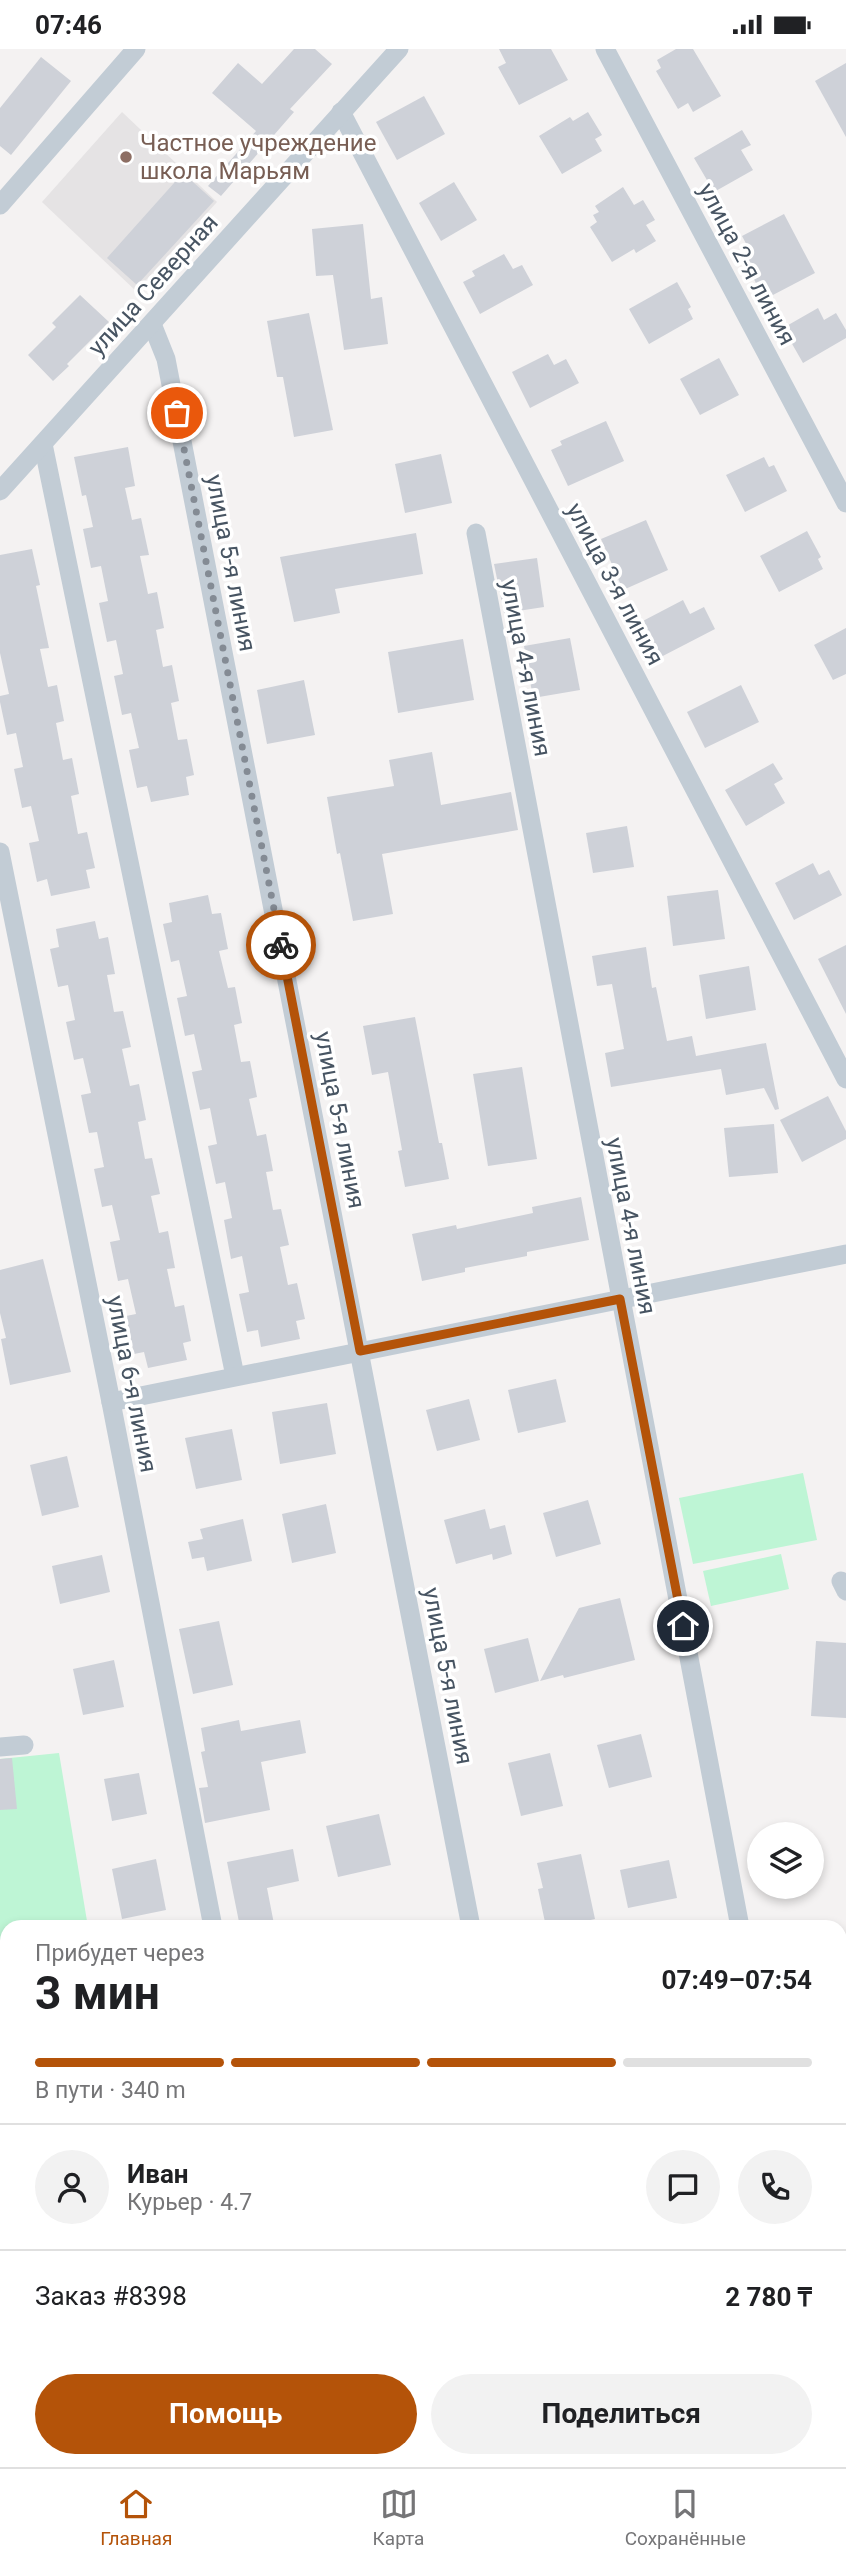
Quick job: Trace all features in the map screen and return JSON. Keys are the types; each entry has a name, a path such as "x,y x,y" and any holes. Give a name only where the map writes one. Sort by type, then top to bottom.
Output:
{"street":[{"path":"0,205 136,49"},
{"name":"улица Северная","path":"0,491 399,49"},
{"name":"улица 2-я линия","path":"605,49 846,503"},
{"name":"улица 3-я линия","path":"341,112 846,1079"},
{"name":"улица 5-я линия","path":"152,324 166,359 470,1920"},
{"path":"43,444 235,1377"},
{"name":"улица 4-я линия","path":"476,533 739,1920"},
{"name":"улица 6-я линия","path":"0,852 212,1920"},
{"path":"111,1402 846,1254"},
{"path":"0,1747 24,1745"}],"shaded area":[{"name":"Частное учреждение школа Марьям","path":"122,112 217,202 136,291 42,202"}],"green space":[{"path":"803,1473 817,1540 693,1564 679,1498"},
{"path":"781,1554 789,1589 711,1606 703,1571"},
{"path":"59,1753 87,1920 0,1920 0,1759"}],"building":[{"path":"294,49 315,49 332,64 290,109 294,112 221,196 208,186 256,131 212,93 238,63 262,84"},
{"path":"499,49 551,49 568,80 519,105 498,67 506,63"},
{"path":"676,49 693,49 721,96 693,112 688,103 678,109 656,71 661,68 657,60"},
{"path":"41,57 71,81 11,155 0,146 0,108"},
{"path":"846,63 846,137 815,81"},
{"path":"424,96 445,134 397,160 376,122"},
{"path":"588,112 602,135 595,139 602,151 562,174 539,136 570,117 573,121"},
{"path":"742,130 751,145 741,150 753,170 714,192 694,158"},
{"name":"Частное учреждение школа Марьям","path":"183,173 214,201 137,285 107,258"},
{"path":"454,182 477,220 441,241 419,203"},
{"path":"623,187 634,205 643,200 655,220 646,225 656,241 636,253 634,249 612,262 590,227 597,222 593,215 599,212 595,206"},
{"path":"784,214 815,273 771,296 765,285 759,289 743,258 751,253 742,236"},
{"path":"363,224 371,299 382,297 388,344 344,350 333,275 316,276 312,229"},
{"path":"504,254 513,269 522,265 533,285 480,314 463,282 475,276 472,271"},
{"path":"677,282 691,307 688,309 693,319 649,344 629,309"},
{"path":"80,295 109,322 53,381 28,355 56,327 52,323"},
{"path":"818,308 824,320 836,313 846,330 846,338 803,363 783,328"},
{"path":"309,313 333,430 294,437 283,377 277,377 267,321"},
{"path":"548,354 554,365 566,359 579,383 530,408 512,372"},
{"path":"719,358 739,395 700,415 680,379"},
{"path":"606,421 624,461 568,486 551,450 562,445 560,441"},
{"path":"128,447 135,486 125,488 132,520 141,518 149,555 140,556 148,594 157,592 164,628 156,630 163,667 172,665 179,701 171,703 178,740 187,739 194,775 186,777 189,795 151,802 147,786 137,788 129,750 139,748 131,713 122,715 114,676 123,674 116,640 107,642 99,603 108,601 101,566 91,568 83,529 93,527 86,495 82,496 74,457"},
{"path":"441,454 452,503 405,513 395,464"},
{"path":"764,457 769,467 774,465 787,491 745,512 726,475"},
{"path":"646,520 668,570 623,590 601,539"},
{"path":"807,531 821,557 818,559 823,569 779,592 760,556"},
{"path":"416,533 423,574 335,589 340,613 294,622 280,557"},
{"path":"32,549 40,585 36,586 49,648 40,649 48,687 57,685 64,721 56,723 63,760 72,758 79,794 71,796 78,834 87,832 95,868 86,870 90,888 51,896 47,879 37,882 29,843 39,841 31,806 22,808 14,769 23,767 16,733 7,735 0,702 0,696 9,694 0,653 0,555"},
{"path":"537,558 544,607 504,613 494,564"},
{"path":"683,600 690,614 704,607 715,629 657,659 639,623"},
{"path":"846,628 846,674 833,680 814,645"},
{"path":"570,638 580,690 533,698 524,646"},
{"path":"463,639 474,700 398,713 388,652"},
{"path":"304,680 315,735 267,744 257,690"},
{"path":"741,685 759,722 705,748 687,712"},
{"path":"432,752 441,805 511,792 518,830 382,854 393,914 353,921 327,797 394,786 389,760"},
{"path":"773,763 783,779 774,784 785,803 746,826 725,790"},
{"path":"627,826 634,867 593,873 586,833"},
{"path":"813,863 819,875 829,870 842,895 794,920 775,883"},
{"path":"718,890 725,939 673,946 667,896"},
{"path":"208,895 212,914 221,913 228,949 219,951 228,988 235,987 242,1023 234,1025 241,1062 250,1061 257,1097 249,1099 257,1136 266,1134 273,1171 266,1172 273,1210 281,1209 289,1245 280,1247 288,1285 297,1283 305,1319 296,1321 300,1339 261,1347 258,1330 247,1332 239,1294 249,1292 242,1256 231,1259 224,1220 232,1218 225,1182 216,1184 208,1146 217,1144 210,1108 200,1110 192,1072 202,1070 194,1034 185,1036 177,998 187,996 179,960 171,962 163,924 172,922 169,903"},
{"path":"95,921 99,939 108,937 115,974 107,975 114,1012 123,1011 131,1047 122,1049 130,1086 139,1084 146,1120 138,1122 145,1159 152,1158 160,1194 151,1196 159,1233 168,1231 175,1268 167,1269 175,1307 184,1305 191,1341 183,1343 187,1360 148,1368 144,1352 134,1354 126,1316 136,1314 128,1279 118,1281 110,1242 120,1240 112,1205 102,1207 94,1169 104,1167 97,1132 89,1133 81,1095 91,1093 83,1058 74,1060 66,1022 75,1020 68,985 58,987 50,949 59,947 56,929"},
{"path":"846,945 846,1014 818,959"},
{"path":"646,947 652,988 656,987 667,1041 692,1036 696,1056 766,1043 779,1109 775,1110 764,1088 726,1095 721,1069 611,1087 605,1053 624,1049 612,984 597,986 592,956"},
{"path":"749,966 756,1010 706,1019 699,975"},
{"path":"415,1017 439,1143 442,1143 449,1179 405,1187 398,1151 402,1150 388,1072 372,1075 363,1026"},
{"path":"522,1067 537,1159 488,1166 473,1074"},
{"path":"828,1096 846,1131 846,1139 802,1162 780,1120"},
{"path":"774,1124 778,1173 729,1177 724,1128"},
{"path":"581,1197 589,1240 527,1252 527,1256 465,1268 465,1272 422,1281 412,1234 456,1225 457,1229 533,1213 532,1207"},
{"path":"43,1259 71,1372 10,1385 1,1339 6,1338 0,1313 0,1270"},
{"path":"556,1379 566,1422 518,1433 508,1390"},
{"path":"469,1399 480,1440 437,1451 426,1410"},
{"path":"327,1403 336,1454 280,1464 272,1412"},
{"path":"232,1429 242,1480 196,1489 185,1438"},
{"path":"67,1456 79,1507 42,1516 30,1465"},
{"path":"588,1500 601,1544 556,1557 543,1513"},
{"path":"326,1504 336,1553 292,1563 282,1514"},
{"path":"485,1509 490,1529 505,1525 512,1554 493,1560 492,1554 456,1564 444,1520"},
{"path":"243,1519 252,1561 207,1571 204,1557 192,1559 188,1542 203,1539 200,1529"},
{"path":"102,1555 110,1592 60,1604 52,1566"},
{"path":"620,1598 635,1660 564,1678 563,1675 540,1681 579,1608"},
{"path":"219,1621 233,1685 193,1694 179,1629"},
{"path":"528,1638 539,1681 495,1693 484,1649"},
{"path":"816,1641 846,1643 846,1718 811,1716"},
{"path":"114,1660 124,1707 83,1715 73,1669"},
{"path":"239,1720 241,1731 300,1720 306,1753 261,1762 270,1810 205,1823 199,1788 208,1787 201,1752 205,1751 201,1728"},
{"path":"641,1734 652,1777 609,1788 597,1745"},
{"path":"550,1753 563,1806 521,1816 508,1763"},
{"path":"12,1758 17,1809 0,1810 0,1759"},
{"path":"139,1773 147,1814 112,1821 104,1779"},
{"path":"379,1814 391,1865 338,1877 326,1826"},
{"path":"293,1849 299,1881 267,1888 273,1920 239,1920 227,1862"},
{"path":"581,1854 595,1919 545,1920 538,1889 543,1888 537,1863"},
{"path":"156,1859 166,1910 122,1919 112,1869"},
{"path":"669,1860 677,1898 628,1908 620,1870"}],"way so far":[{"path":"177,413 281,945"}],"place":[{"name":"Частное учреждение школа Марьям","path":"126,157"}],"route":[{"path":"281,945 360,1351 620,1299 683,1626"}]}
